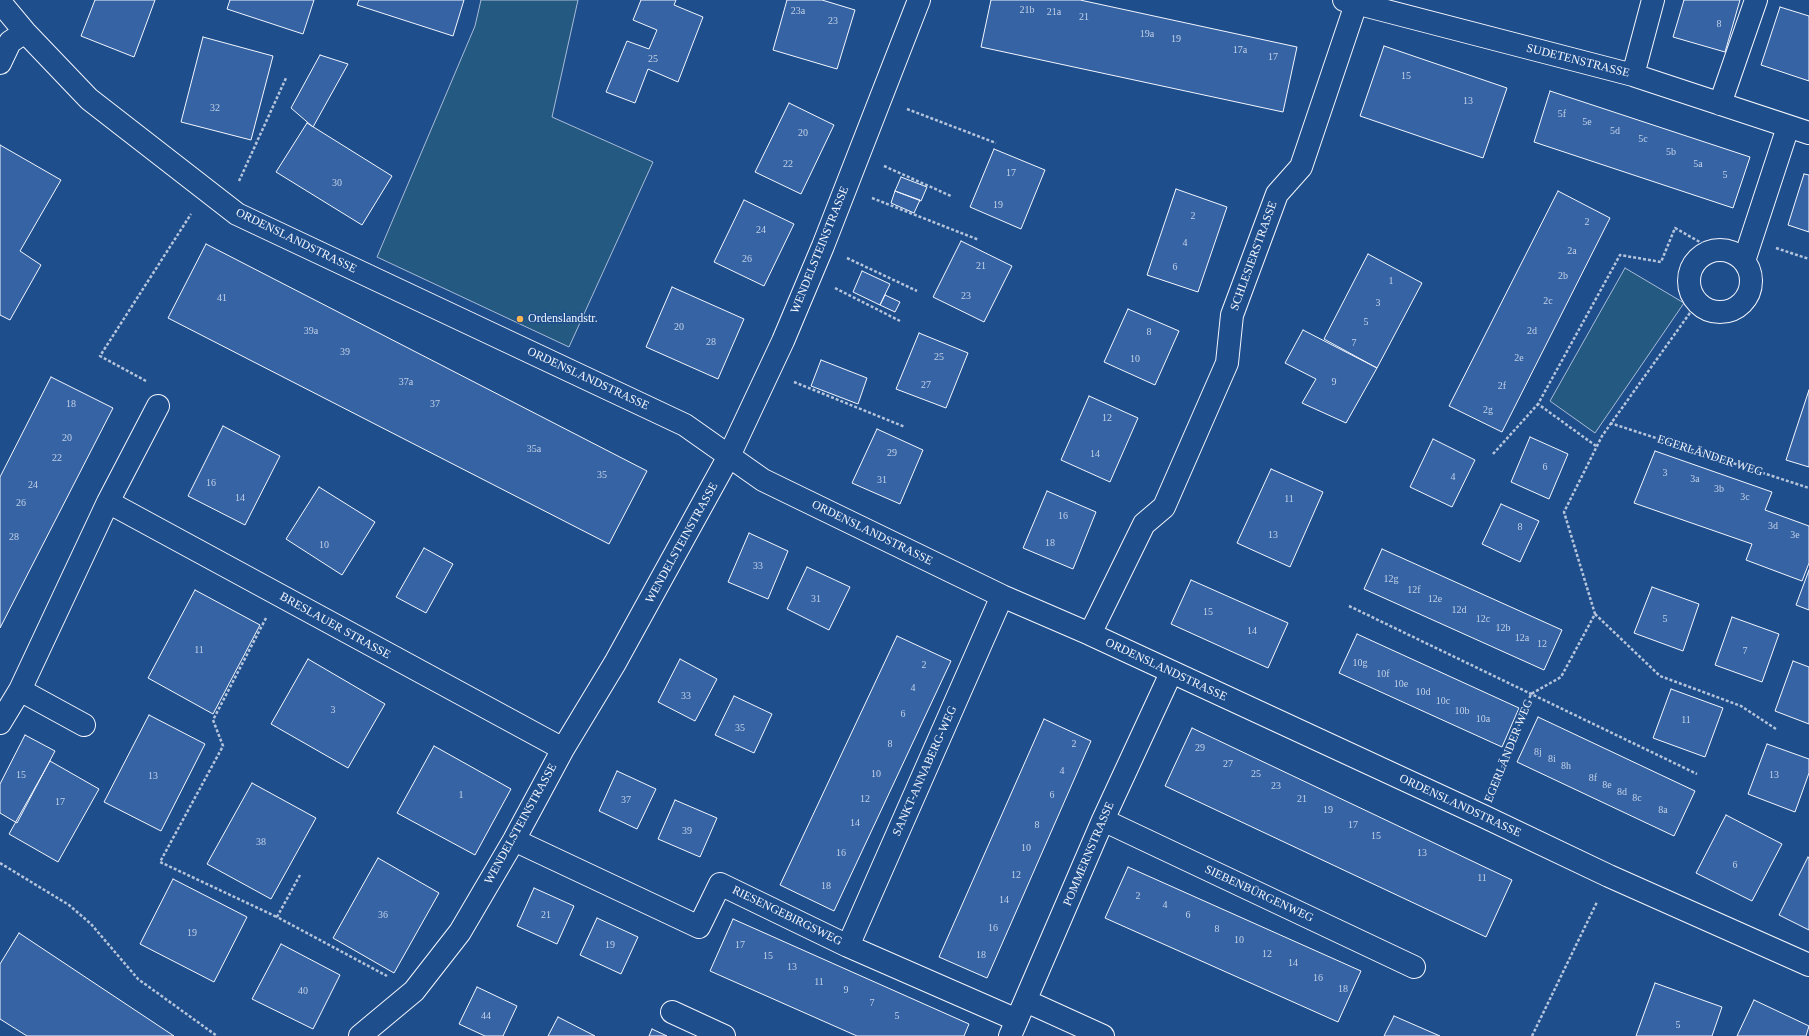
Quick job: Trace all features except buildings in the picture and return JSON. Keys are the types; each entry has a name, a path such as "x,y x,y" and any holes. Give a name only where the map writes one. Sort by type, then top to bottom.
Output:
{"street":[{"name":"WENDELSTEINSTRASSE","path":"363,1035 414,990 460,932 514,840 562,749 615,663 729,456 769,372 811,276 919,0"},
{"path":"1633,75 1653,0"},
{"path":"1720,104 1756,0"},
{"name":"ORDENSLANDSTRASSE","path":"0,2 24,32 89,99 237,214 685,424 763,480 1002,596 1090,634 1609,876 1809,965"},
{"name":"SUDETENSTRASSE","path":"1350,2 1633,75 1809,133"},
{"name":"SCHLESIERSTRASSE","path":"1090,634 1144,524 1164,507 1228,363 1232,315 1277,194 1301,167 1350,2"},
{"path":"0,63 10,42 24,32"},
{"path":"1744,261 1788,127"},
{"path":"1714,250 1725,250 1736,254 1744,261 1750,272 1752,283 1749,294 1742,304 1729,311 1718,313 1706,309 1692,296 1689,286 1689,273 1694,263 1704,254 1714,250"},
{"path":"0,723 20,690 108,502 158,406"},
{"name":"BRESLAUER STRASSE","path":"108,502 562,749"},
{"name":"SANKT-ANNABERG-WEG","path":"848,946 1002,596"},
{"name":"POMMERNSTRASSE","path":"1014,1028 1103,820 1171,673"},
{"path":"20,690 84,725"},
{"name":"SIEBENBÜRGENWEG","path":"1103,820 1414,967"},
{"name":"RIESENGEBIRGSWEG","path":"514,840 699,927 720,884 1014,1028"},
{"path":"1026,1000 1103,1036"},
{"path":"672,1012 724,1036"}],"path":[{"path":"227,206 286,78"},
{"path":"880,99 996,142"},
{"path":"859,155 951,196"},
{"path":"846,188 979,240"},
{"path":"158,406 164,391 100,356 207,190"},
{"path":"1493,454 1538,404 1620,256 1661,262 1676,228 1714,250"},
{"path":"1751,240 1809,259"},
{"path":"823,246 917,291"},
{"path":"811,276 900,321"},
{"path":"1697,302 1610,423 1596,446 1564,512 1595,614 1660,676 1740,706 1776,729"},
{"path":"769,372 905,427"},
{"path":"1538,404 1596,446"},
{"name":"EGERLÄNDER WEG","path":"1610,423 1809,488"},
{"path":"278,595 213,720 223,746 160,862 277,917 414,990"},
{"path":"1349,606 1697,774"},
{"name":"EGERLÄNDER WEG","path":"1483,816 1531,694 1561,677 1595,614"},
{"path":"0,863 69,905 91,924 138,979 217,1036"},
{"path":"277,917 300,875"},
{"path":"1532,1036 1609,876"}],"shaded area":[{"path":"481,0 578,0 552,117 653,162 569,347 377,257 475,26"},
{"path":"1625,268 1684,303 1595,433 1550,401"}],"place":[{"name":"Ordenslandstr.","path":"520,319"}]}
